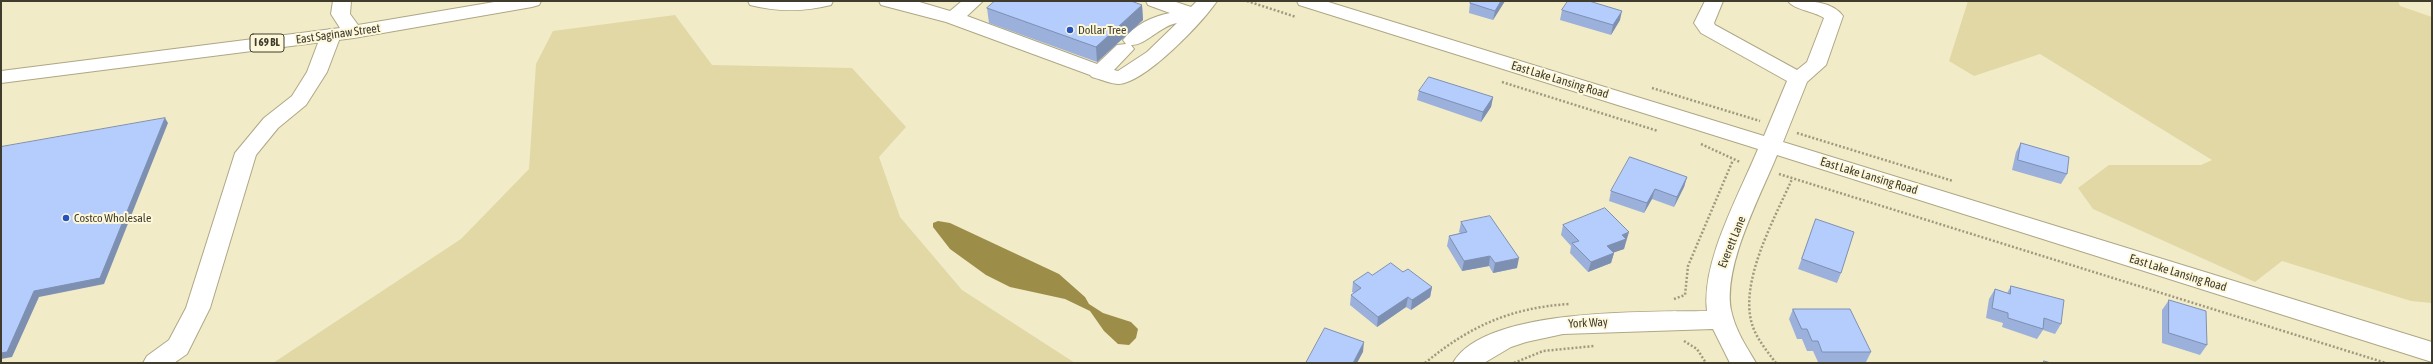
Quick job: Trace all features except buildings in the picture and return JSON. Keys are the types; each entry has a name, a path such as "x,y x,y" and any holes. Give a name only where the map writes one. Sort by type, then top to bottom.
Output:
{"street":[{"path":"342,1 340,6 340,15 354,32"},
{"name":"East Saginaw Street","path":"1,77 354,32 532,1"},
{"path":"757,1 784,6 824,1"},
{"path":"888,1 903,3 953,18 1099,73 1118,78 1127,76 1142,68 1208,1"},
{"path":"953,18 974,1"},
{"path":"1155,1 1194,14"},
{"path":"1714,1 1704,23 1708,29 1798,79 1816,65 1834,16 1822,8 1797,1"},
{"name":"East Lake Lansing Road","path":"1302,9 1771,145 2432,352"},
{"path":"1099,73 1152,24 1165,18 1194,14"},
{"path":"156,363 178,347 198,308 246,153 271,123 299,100 317,72 331,35"},
{"name":"Everett Lane","path":"1743,363 1729,342 1720,320 1717,298 1718,276 1726,253 1798,79"},
{"name":"York Way","path":"1466,363 1479,352 1506,338 1537,328 1574,323 1720,320"}],"path":[{"path":"1247,1 1302,9"},
{"path":"1496,80 1663,132"},
{"path":"1700,143 1733,160 1792,179 1984,239 2111,276 2386,363"},
{"path":"1669,299 1685,295 1688,266 1733,160"},
{"path":"1776,363 1751,323 1749,294 1753,275 1792,179"},
{"path":"1425,363 1450,342 1482,322 1520,310 1573,304"},
{"path":"1678,343 1686,343"},
{"path":"1514,363 1543,351 1600,345"}],"shaded area":[{"path":"1968,1 2398,1 2400,6 2432,17 2432,303 2411,301 2282,261 2255,282 2093,209 2078,188 2109,165 2201,165 2212,160 2040,54 1974,76 1949,61"},
{"path":"675,15 712,65 852,68 906,127 879,157 900,217 962,290 1075,363 273,363 461,239 529,169 536,64 553,31"},
{"path":"938,221 950,223 1059,274 1085,297 1089,304 1103,313 1131,322 1138,329 1136,338 1129,345 1118,344 1104,331 1090,311 1065,299 1010,287 986,275 950,249 933,227 933,223"}],"place":[{"name":"Dollar Tree","path":"1070,30"},
{"name":"Costco Wholesale","path":"66,218"}]}
